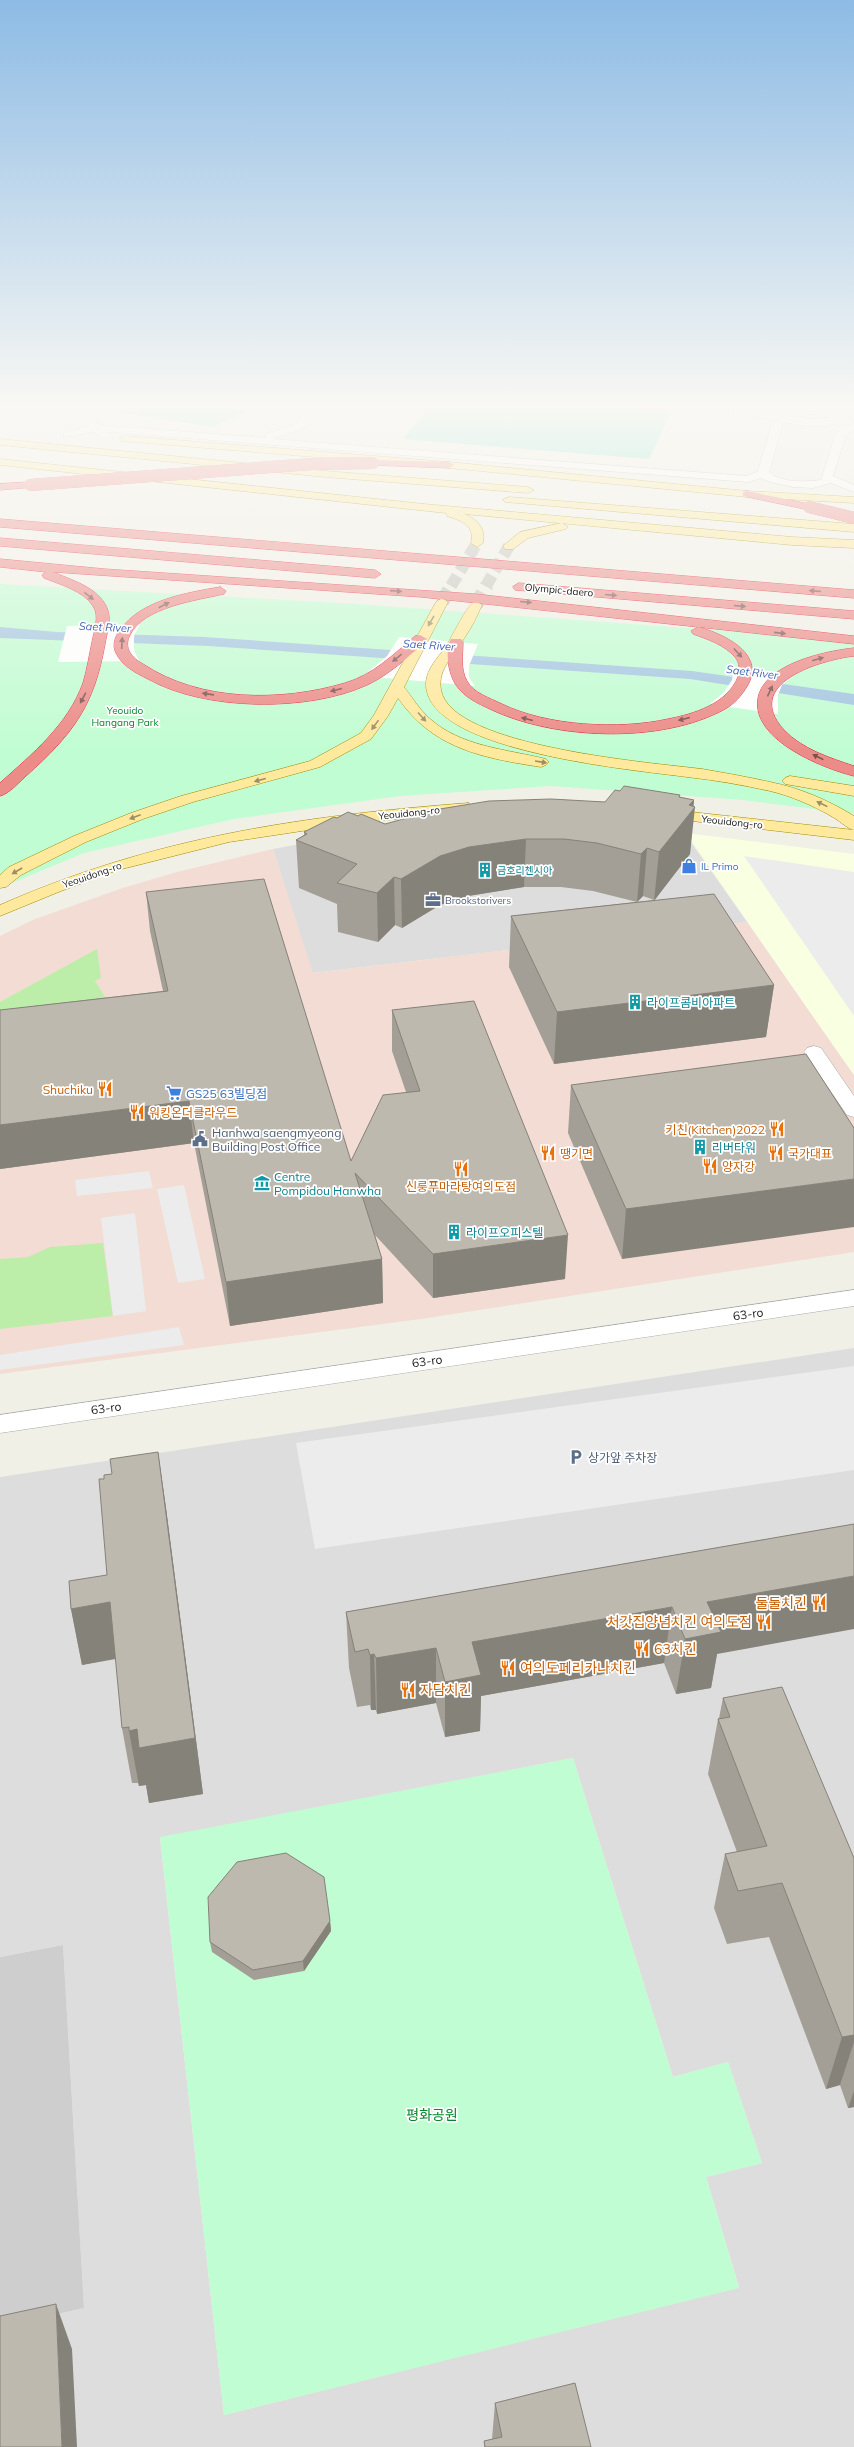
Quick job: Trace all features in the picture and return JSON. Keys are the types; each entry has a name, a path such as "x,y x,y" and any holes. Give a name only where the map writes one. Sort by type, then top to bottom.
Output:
{"highway":[{"path":"104,523 854,582"},
{"name":"Olympic-daero","path":"0,524 854,594"},
{"path":"0,542 388,575"},
{"path":"0,563 90,573 175,580 357,588 534,603 609,614 691,629 717,638 733,647 743,657 747,668 740,687 720,706 696,716 657,724 607,729 575,728 517,716 494,708 462,684 456,672 456,642"},
{"path":"0,563 41,572 84,591 98,602 103,613 95,661 88,689 75,714 56,737 0,791"},
{"name":"Olympic-daero","path":"506,586 854,615"},
{"path":"357,588 248,589 200,594 168,602 130,624 121,637 121,650 129,661 148,674 170,684 199,692 233,697 274,699 310,696 351,686 373,676 420,639"},
{"path":"609,614 854,640"},
{"path":"854,652 815,659 784,674 774,682 768,692 766,702 767,713 772,724 784,736 803,750 830,763 854,771"}],"main road":[{"path":"473,523 478,528 479,536 477,543"},
{"path":"599,523 854,544"},
{"path":"796,523 854,528"},
{"path":"509,546 524,535 540,530 572,525 618,525"},
{"path":"0,883 15,871 80,839 137,816 187,799 315,764 342,752 366,736 381,716 420,639 442,602"},
{"path":"399,683 425,722 452,740 477,749 544,763 736,790 808,810 842,828 854,832 854,825 850,820 809,797 771,787 523,745 494,736 471,726 452,715 440,704 435,694 433,682 438,668 456,642 476,606"},
{"path":"471,726 552,746 854,791"},
{"name":"Yeouidong-ro","path":"0,911 76,878 152,856 226,838 314,823 482,807"},
{"name":"Yeouidong-ro","path":"648,812 854,835"}],"street":[{"path":"814,1052 854,1111"},
{"name":"63-ro","path":"0,1424 854,1298"}],"shaded area":[{"path":"0,627 57,632 204,637 692,671 854,694 854,705 690,679 208,646 0,638"},
{"path":"686,833 854,854 854,1075 805,1005"},
{"name":"금호리첸시아","path":"690,841 747,922 312,973 273,849 305,843"},
{"path":"273,849 313,973 747,922 854,1075 854,1252 421,1319 0,1374 0,936 35,919 123,888 177,872"},
{"path":"744,856 854,872 854,1016"},
{"path":"149,1171 153,1188 77,1196 75,1180"},
{"path":"184,1185 205,1279 178,1283 157,1189"},
{"path":"135,1213 146,1311 113,1316 101,1218"},
{"path":"179,1327 184,1345 0,1370 0,1355"},
{"path":"854,1348 854,2447 0,2447 0,2327 84,2308 63,1945 0,1957 0,1477","holes":["573,1758 673,2077 728,2062 762,2163 706,2177 739,2287 224,2415 160,1838"]},
{"name":"상가앞 주차장","path":"854,1366 854,1470 315,1549 296,1443"},
{"path":"63,1945 84,2308 0,2327 0,1957"}],"green space":[{"name":"Yeouido Hangang Park","path":"0,584 356,604 854,640 854,814 743,800 551,786 400,796 234,819 84,853 0,888"},
{"path":"97,949 101,978 95,981 108,1002 0,1015 0,1002"},
{"path":"103,1243 113,1316 0,1329 0,1259 28,1257 50,1247"},
{"name":"평화공원","path":"573,1758 673,2077 728,2062 762,2163 706,2177 739,2288 224,2415 160,1837"}],"pier":[{"path":"140,624 134,636 134,650 139,661 58,662 67,626"},
{"path":"399,637 478,644 469,666 469,677 475,686 363,676 387,656"},
{"path":"734,667 793,675 782,685 778,695 778,714 710,704 724,692 732,680"}],"building":[{"path":"624,786 680,795 679,797 694,800 689,805 695,807 659,852 647,848 641,854 597,843 564,839 526,839 469,847 440,856 401,879 394,877 377,893 337,883 357,864 296,840 307,834 304,832 334,817 337,818 348,812 358,816 361,814 385,824 440,809 489,801 551,799 605,802 615,790 620,791"},
{"path":"264,879 351,1161 383,1095 420,1091 392,1010 474,1001 568,1235 433,1254 355,1173 382,1259 226,1282 189,1101 0,1125 0,1010 168,991 146,892"},
{"path":"714,894 774,985 557,1012 511,916"},
{"path":"806,1054 854,1128 854,1179 626,1209 571,1085"},
{"path":"158,1452 195,1738 139,1748 137,1729 129,1731 129,1727 122,1728 110,1602 71,1609 69,1581 107,1575 99,1479 104,1479 104,1475 112,1474 110,1459"},
{"path":"854,1524 854,1576 707,1602 721,1632 685,1639 672,1607 472,1642 481,1675 445,1682 436,1648 376,1658 374,1654 370,1655 368,1649 355,1652 346,1612"},
{"path":"782,1687 854,1858 854,2035 842,2037 782,1883 738,1891 725,1854 767,1846 718,1719 730,1717 723,1698"},
{"path":"286,1853 324,1877 330,1921 303,1961 253,1970 210,1942 208,1897 237,1862"},
{"path":"56,2304 62,2447 0,2447 0,2316"},
{"path":"575,2383 591,2447 485,2447 484,2441 502,2437 495,2403"}],"tunnel":[{"path":"451,586 477,543"},
{"path":"486,586 509,546"},
{"path":"442,602 452,585"},
{"path":"476,605 487,585"}],"place":[{"name":"IL Primo","path":"689,866"},
{"name":"금호리첸시아","path":"485,870"},
{"name":"Brookstorivers","path":"433,900"},
{"name":"라이프콤비아파트","path":"635,1002"},
{"name":"Shuchiku","path":"105,1089"},
{"name":"GS25 63빌딩점","path":"174,1093"},
{"name":"워킹온더클라우드","path":"137,1112"},
{"name":"키친(Kitchen)2022","path":"777,1129"},
{"name":"Hanhwa saengmyeong Building Post Office","path":"200,1139"},
{"name":"리버타워","path":"700,1147"},
{"name":"땡기면","path":"548,1153"},
{"name":"국가대표","path":"776,1153"},
{"name":"양자강","path":"710,1166"},
{"name":"신룽푸마라탕여의도점","path":"461,1169"},
{"name":"Centre Pompidou Hanwha","path":"262,1183"},
{"name":"라이프오피스텔","path":"454,1232"},
{"name":"상가앞 주차장","path":"576,1457"},
{"name":"둘둘치킨","path":"819,1603"},
{"name":"처갓집양념치킨 여의도점","path":"764,1622"},
{"name":"63치킨","path":"642,1649"},
{"name":"여의도페리카나치킨","path":"508,1668"},
{"name":"자담치킨","path":"408,1690"}],"water label":[{"name":"Saet River","path":"105,627"},
{"name":"Saet River","path":"429,645"},
{"name":"Saet River","path":"752,672"}]}
